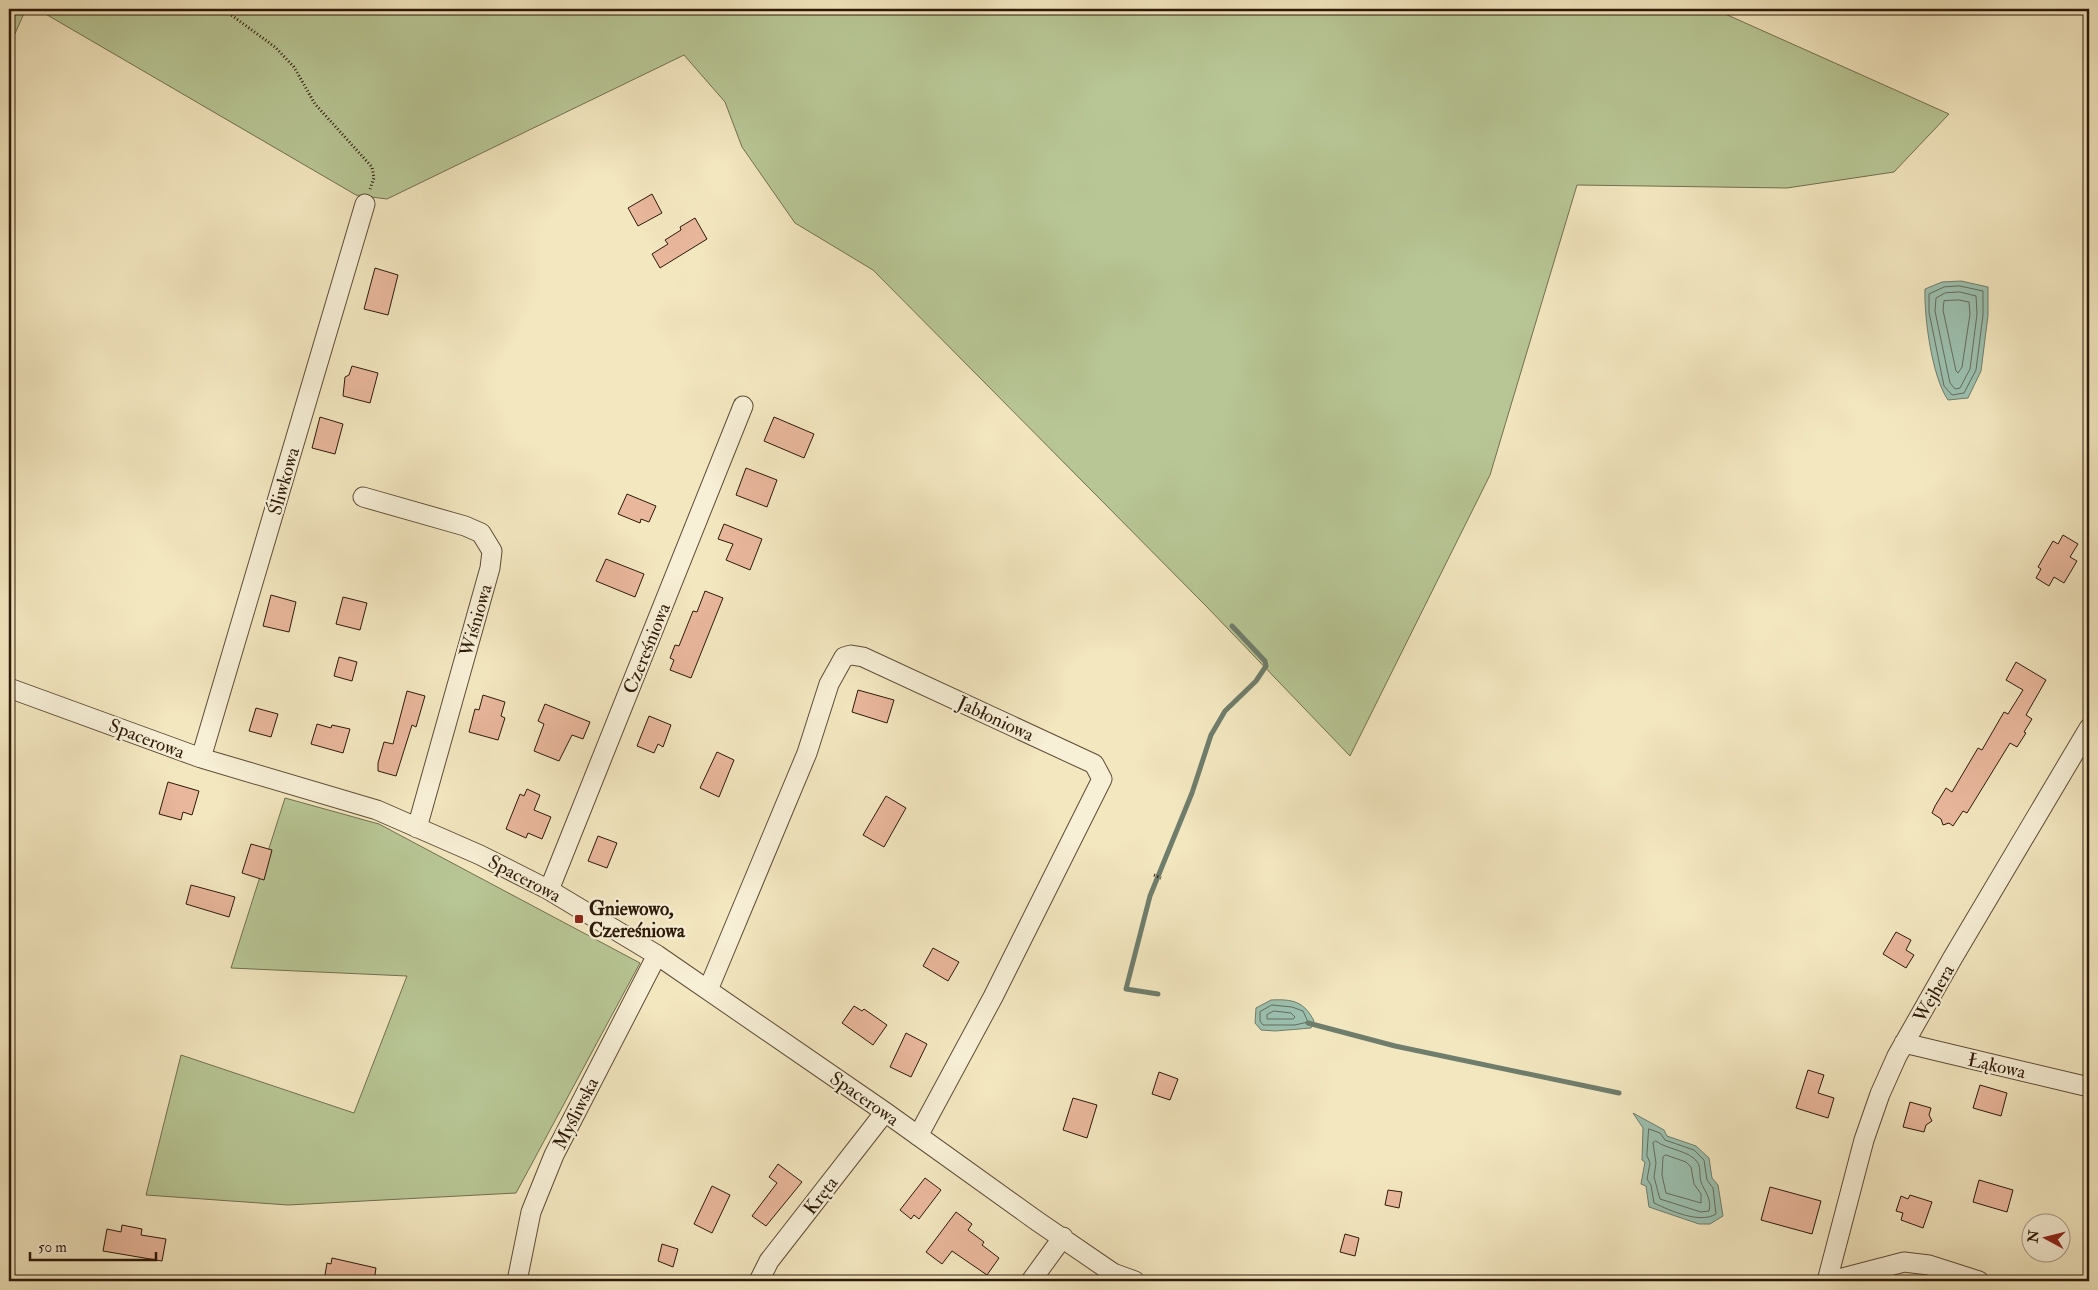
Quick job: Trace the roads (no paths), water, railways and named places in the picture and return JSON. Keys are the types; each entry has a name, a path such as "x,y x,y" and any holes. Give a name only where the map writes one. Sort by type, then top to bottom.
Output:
{"street":[{"name":"Śliwkowa","path":"201,758 365,204"},
{"name":"Czereśniowa","path":"549,890 743,406"},
{"name":"Wiśniowa","path":"364,498 464,526 481,533 492,551 490,568 416,828"},
{"name":"Jabłoniowa","path":"708,990 807,753 829,684 844,657 851,655 863,657 1094,764 1102,779 993,997 918,1136"},
{"name":"Spacerowa","path":"9,688 201,758 377,810 480,855 549,890 657,955 885,1112 1113,1273 1135,1281"},
{"name":"Wejhera","path":"1829,1281 1864,1140 1880,1094 1904,1043 2089,728"},
{"name":"Myśliwska","path":"516,1281 531,1212 554,1154 657,955"},
{"name":"Łąkowa","path":"1904,1043 2089,1087"},
{"name":"Kręta","path":"759,1281 769,1261 885,1112"},
{"path":"1031,1281 1063,1237"},
{"path":"1829,1281 1904,1262 1929,1265 1979,1281"}],"water":[{"path":"1961,281 1988,287 1988,315 1981,371 1968,398 1948,400 1942,390 1933,362 1926,315 1925,289 1942,282"},
{"path":"1271,1000 1285,1000 1302,1005 1314,1021 1311,1028 1275,1031 1261,1030 1255,1023 1256,1008"},
{"path":"1633,1113 1664,1130 1667,1136 1696,1146 1709,1158 1712,1178 1718,1185 1723,1216 1710,1224 1699,1224 1649,1207 1646,1186 1641,1184 1645,1162 1642,1160 1643,1128"}],"waterway":[{"path":"1158,994 1126,989 1150,896 1192,793 1211,735 1225,711 1256,681 1266,666 1265,661 1232,626"},
{"path":"1308,1023 1395,1046 1619,1093"}],"place":[{"name":"Gniewowo, Czereśniowa","path":"579,919"}]}
